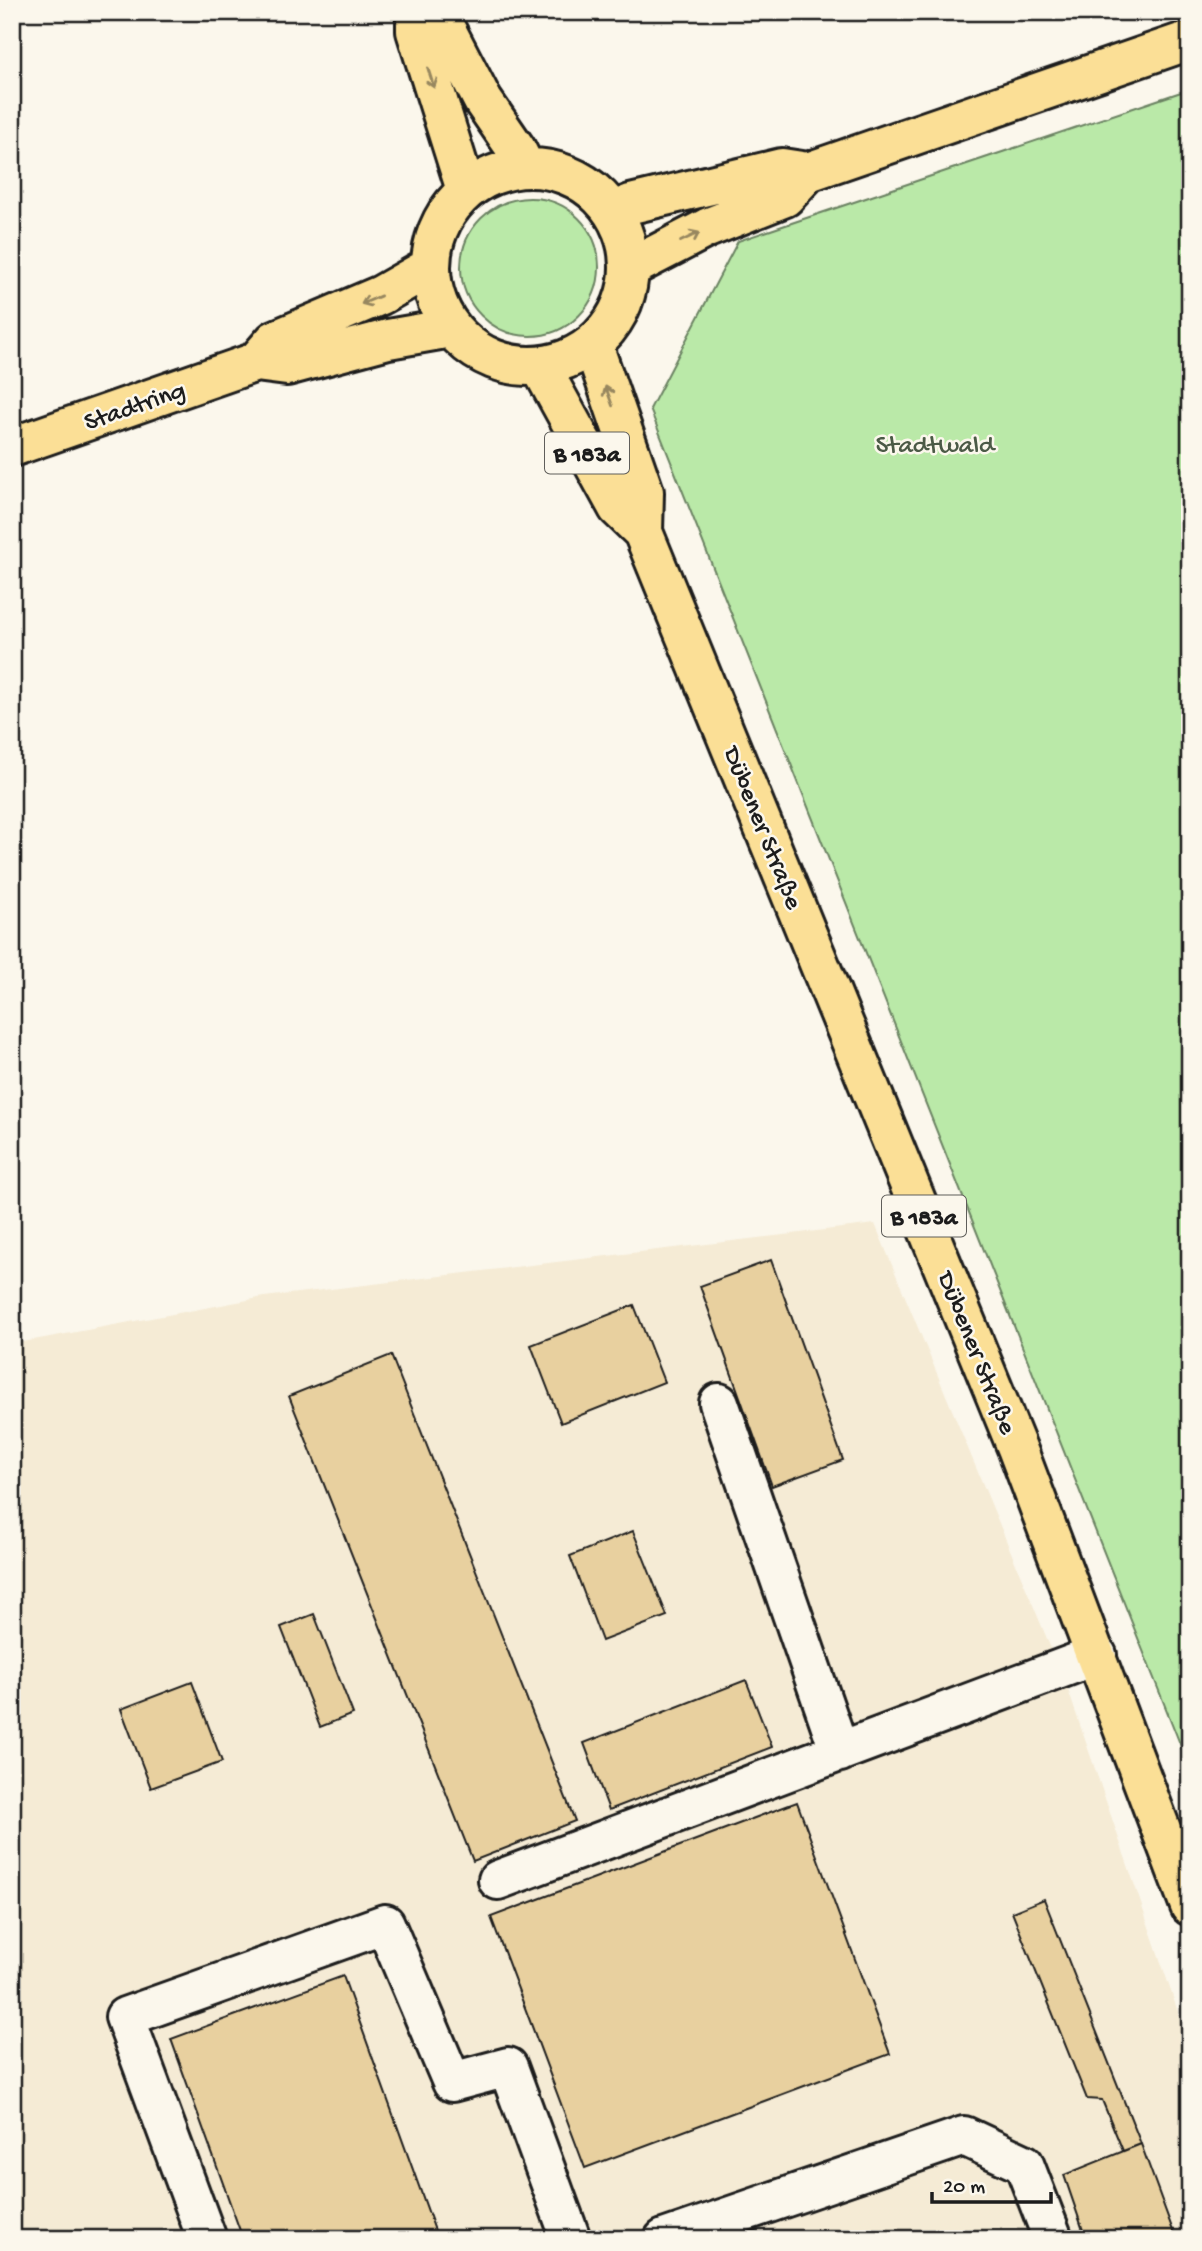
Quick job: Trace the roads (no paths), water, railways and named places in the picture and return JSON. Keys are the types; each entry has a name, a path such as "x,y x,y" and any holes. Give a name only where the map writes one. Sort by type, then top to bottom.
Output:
{"main road":[{"path":"416,12 416,32 466,190"},
{"path":"438,12 483,101 525,167"},
{"path":"613,211 631,204 782,168 808,172 1190,40"},
{"path":"525,167 550,169 576,178 599,195 613,211 625,237 630,268 625,297 613,322 593,345 573,357 540,366 520,366 494,360 471,347 451,328 438,305 430,267 434,243 446,213 466,190 494,174 525,167"},
{"path":"630,268 708,228 785,197 808,172"},
{"name":"Stadtring","path":"256,362 275,340 381,295 430,267"},
{"name":"Stadtring","path":"12,447 256,362 287,366 388,339 451,328"},
{"name":"Dübener Straße","path":"593,345 644,492 643,532 1017,1448 1190,1906"},
{"name":"Dübener Straße","path":"540,366 618,509 643,532"}],"lane":[{"path":"719,1403 841,1752"},
{"path":"498,1880 1097,1655"},
{"path":"207,2239 125,2017 385,1924 452,2082 508,2067 571,2239"},
{"path":"664,2239 964,2136 1024,2164 1053,2239"}],"park label":[{"name":"Stadtwald","path":"935,443"}]}
